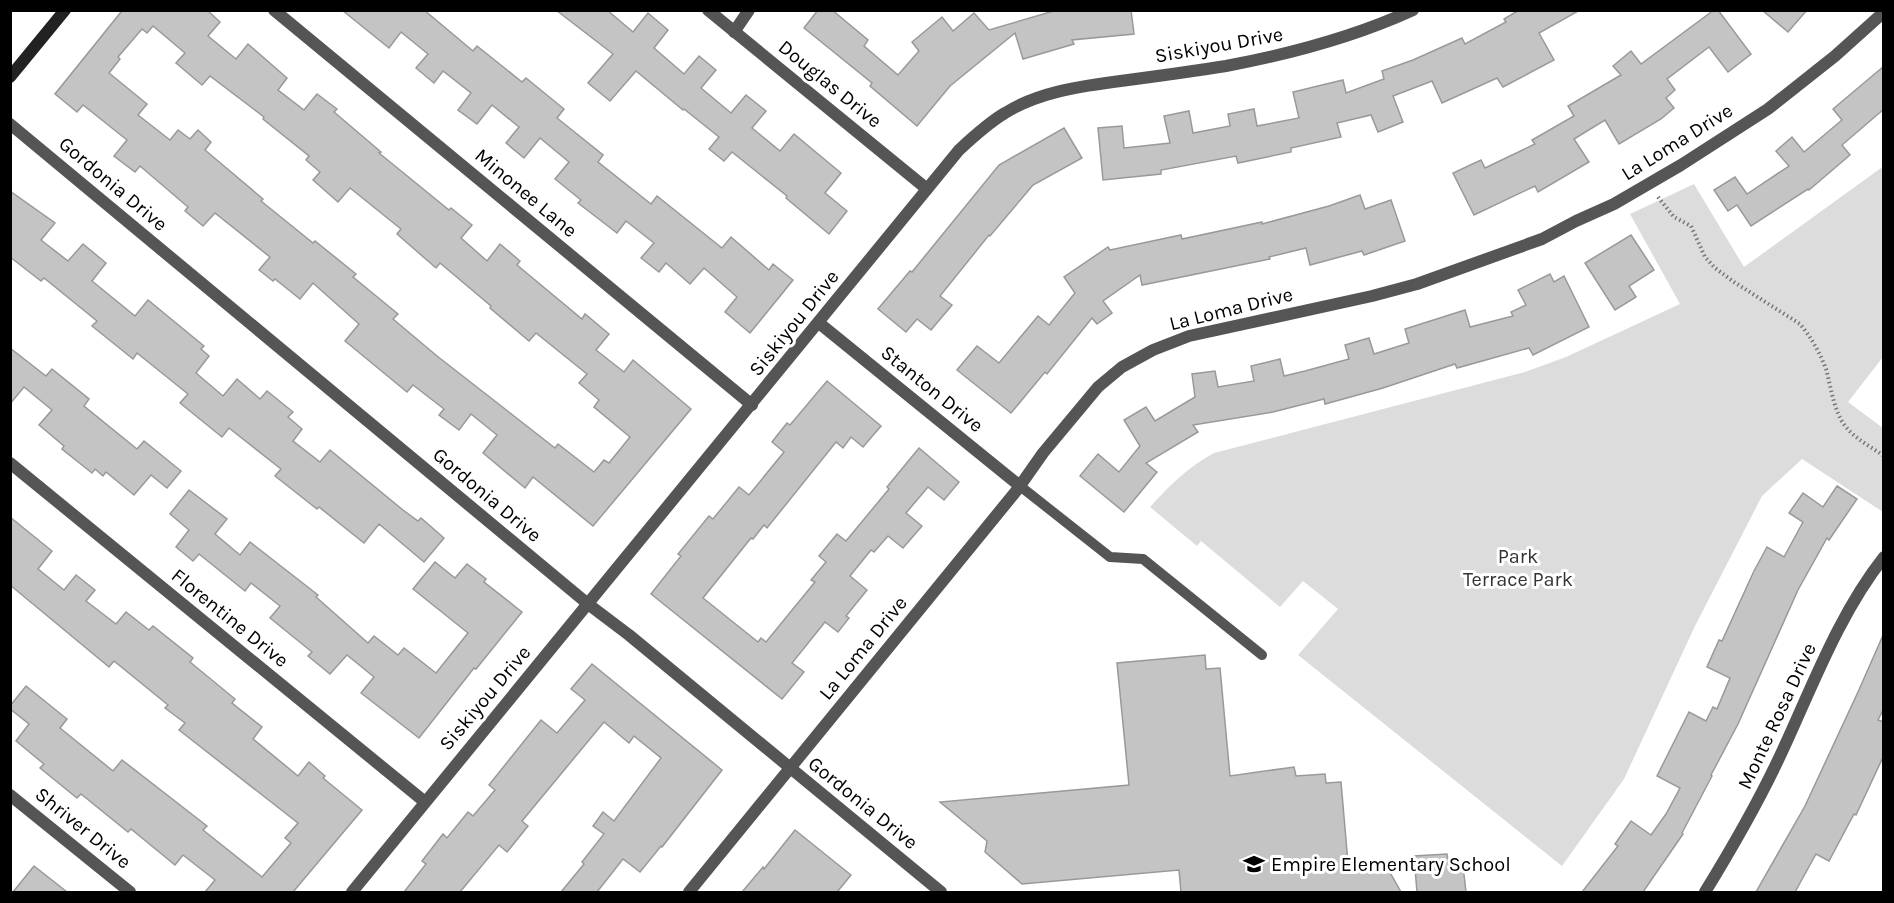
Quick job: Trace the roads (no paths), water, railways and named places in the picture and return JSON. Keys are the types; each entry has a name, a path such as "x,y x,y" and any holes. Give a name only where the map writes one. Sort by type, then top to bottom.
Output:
{"street":[{"path":"10,77 65,10"},
{"name":"Minonee Lane","path":"274,10 752,405"},
{"name":"Douglas Drive","path":"708,10 927,189"},
{"path":"734,32 749,10"},
{"name":"Siskiyou Drive","path":"352,892 958,150 1005,112 1036,98 1069,88 1225,66 1310,48 1394,19 1413,10"},
{"name":"La Loma Drive","path":"689,892 1020,486 1043,453 1098,387 1122,367 1153,350 1189,336 1417,284 1542,239 1614,204 1768,108 1835,56 1884,12"},
{"name":"Gordonia Drive","path":"10,124 588,604 629,635 941,892"},
{"name":"Stanton Drive","path":"819,323 1020,486"},
{"name":"Florentine Drive","path":"10,464 425,802"},
{"name":"Monte Rosa Drive","path":"1705,892 1750,818 1850,610 1871,573 1884,557"},
{"name":"Shriver Drive","path":"10,795 130,892"}],"lane":[{"path":"1020,486 1110,557 1143,559 1262,655"}],"place":[{"name":"Empire Elementary School","path":"1254,864"}],"park label":[{"name":"Park Terrace Park","path":"1518,568"}]}
